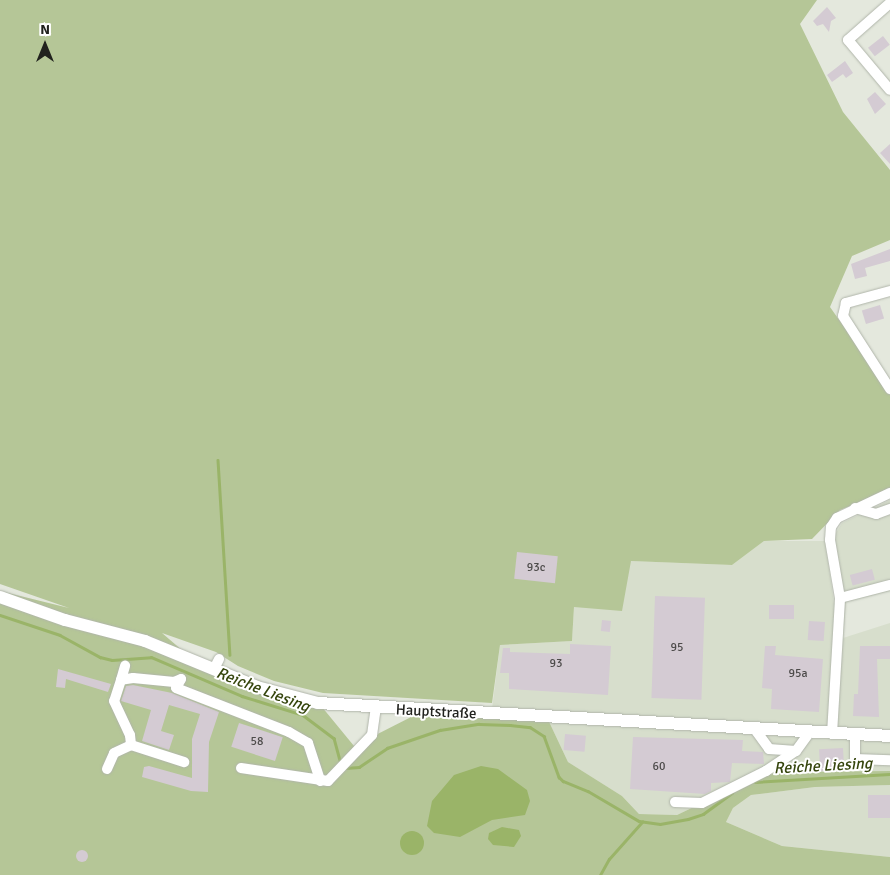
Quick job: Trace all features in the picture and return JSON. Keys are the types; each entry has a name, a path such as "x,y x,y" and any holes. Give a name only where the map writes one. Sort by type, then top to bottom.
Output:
{"main road":[{"name":"Hauptstraße","path":"0,597 131,643 217,663 257,687 297,699 376,708 890,736"}],"street":[{"path":"890,4 848,40 890,90"},
{"path":"890,291 846,303 843,316 890,389"},
{"path":"832,734 840,598 830,540 831,527 837,518 890,493"},
{"path":"855,508 876,514 890,509"},
{"path":"840,598 890,585"},
{"path":"125,666 114,701 130,735 131,745"},
{"path":"121,680 133,678 174,682 181,679 176,688 289,732 308,743 320,782"},
{"path":"241,768 320,782 332,778 352,759 372,735 376,708"},
{"path":"754,728 769,749 796,751"},
{"path":"675,802 702,802 766,771 796,751 810,732"},
{"path":"855,734 855,759 890,760"},
{"path":"107,769 114,753 131,745 184,762"}],"shaded area":[{"path":"0,0 817,0 800,24 843,112 890,170 890,240 852,256 830,307 890,392 890,490 840,510 812,539 764,541 732,565 631,561 622,611 574,607 572,641 500,645 492,703 323,693 274,681 238,666 216,652 162,633 197,663 322,707 354,746 417,714 544,711 568,762 622,796 639,814 677,815 754,778 782,772 890,771 890,785 815,787 751,795 733,808 726,822 782,846 890,857 890,875 0,875 0,591 69,608 0,584"},
{"path":"890,500 890,591 846,602 843,638 890,623 890,771 782,772 754,778 677,815 639,814 622,796 568,762 544,711 492,709 500,645 572,641 574,607 631,561 732,565 764,541 825,541 834,603 845,602 834,536 842,523"},
{"path":"481,766 498,769 527,790 530,801 525,815 492,820 460,837 434,833 427,826 432,801 454,775"},
{"path":"890,785 890,857 782,846 726,822 733,808 751,795 815,787"},
{"path":"502,827 519,830 521,836 514,847 493,845 488,839 489,833"},
{"path":"412,831 421,834 424,843 421,852 412,855 403,852 400,843 403,834"}],"building":[{"path":"827,7 836,18 831,21 829,32 823,24 817,26 813,21"},
{"path":"883,36 890,45 875,56 868,48"},
{"path":"845,61 853,73 846,78 843,74 832,82 827,75"},
{"path":"875,92 886,104 875,114 867,99"},
{"path":"890,144 890,164 880,153"},
{"path":"890,249 890,261 865,268 867,276 855,279 851,264"},
{"path":"880,305 884,318 866,324 862,311"},
{"path":"517,552 558,556 555,583 514,579"},
{"path":"872,569 875,580 853,586 850,575"},
{"path":"655,596 705,598 701,700 651,698"},
{"path":"769,605 794,605 794,619 769,619"},
{"path":"602,620 611,621 610,632 601,631"},
{"path":"809,621 825,622 824,641 808,640"},
{"path":"570,644 611,646 608,695 509,689 509,673 500,673 503,648 510,648 510,652 570,654"},
{"path":"765,646 776,646 775,655 823,659 819,712 771,709 772,689 762,688"},
{"path":"860,646 890,646 890,659 877,659 879,717 853,716 854,694 858,694"},
{"path":"58,669 111,684 108,692 66,679 65,688 56,687"},
{"path":"133,685 172,693 219,712 209,742 208,792 191,791 142,777 144,767 149,766 192,778 192,739 200,714 169,705 161,731 174,735 169,750 142,741 151,710 121,701 126,686"},
{"path":"239,723 283,737 275,761 231,747"},
{"path":"565,734 586,736 585,752 564,750"},
{"path":"633,737 743,740 742,751 763,752 764,764 732,763 730,782 711,783 711,791 705,794 630,789"},
{"path":"843,748 844,770 820,771 819,749"},
{"path":"868,795 890,795 890,818 868,818"},
{"path":"80,850 84,850 88,856 84,862 80,862 76,858 76,854"}],"waterway":[{"path":"218,460 230,655"},
{"name":"Reiche Liesing","path":"0,615 60,635 100,657 112,660 151,657 242,696 303,715 334,738 341,765"},
{"name":"Reiche Liesing","path":"345,768 359,767 387,748 440,730 479,724 510,725 530,727 544,736 559,777 563,781 588,791 639,821 660,824 688,819 703,814 732,793"},
{"name":"Reiche Liesing","path":"755,782 890,774"},
{"path":"600,875 609,859 642,822"}]}
